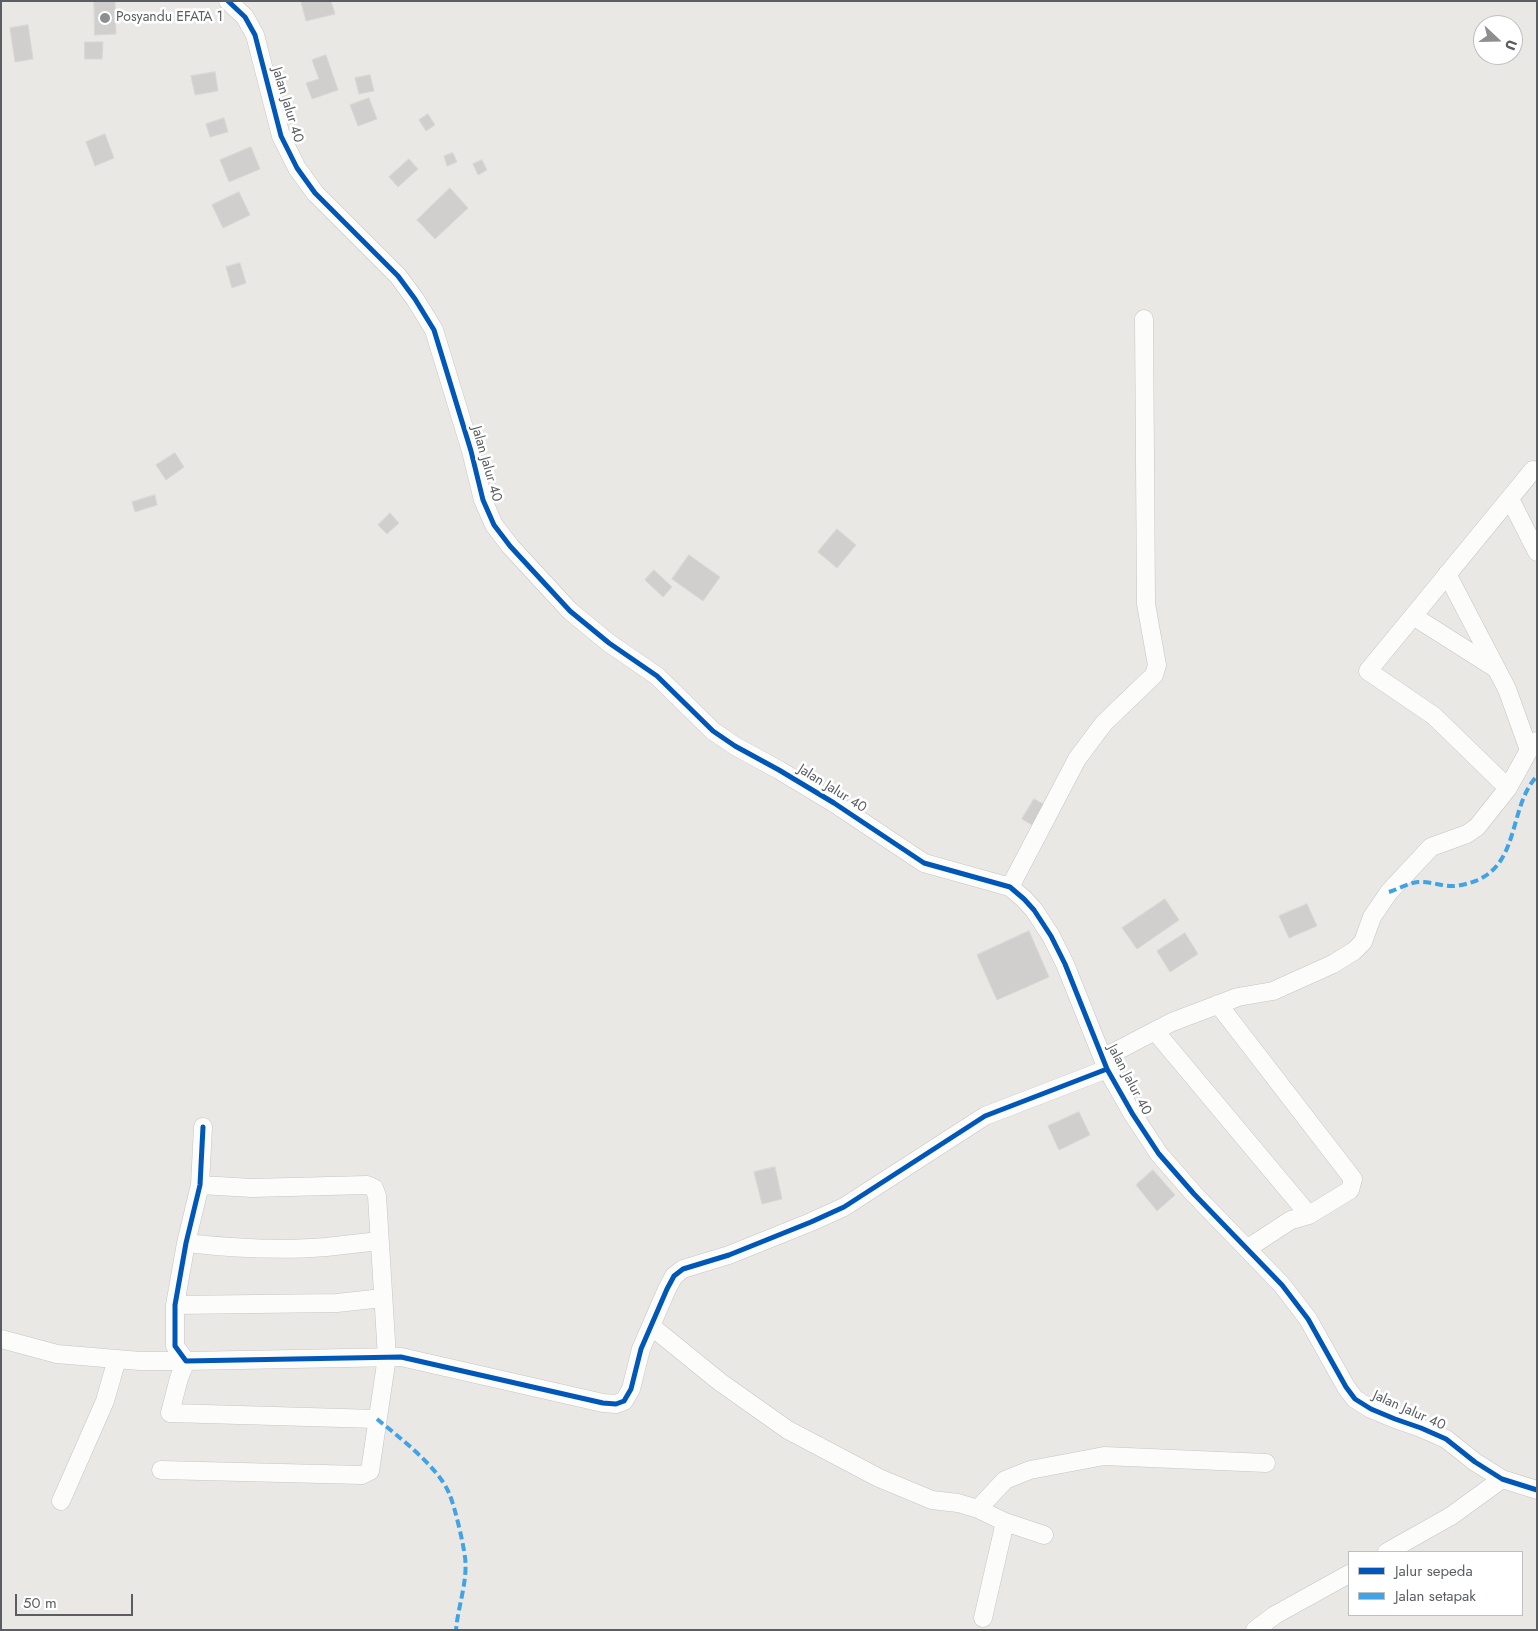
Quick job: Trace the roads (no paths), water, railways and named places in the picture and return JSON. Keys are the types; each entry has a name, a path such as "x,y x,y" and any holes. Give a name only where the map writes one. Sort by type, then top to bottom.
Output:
{"street":[{"name":"Jalan Jalur 40","path":"228,1 245,17 255,35 282,136 297,168 315,193 398,276 434,330 463,424 483,500 494,525 510,546 570,612 609,643 657,676 713,731 735,746 834,803 924,862 1010,888 1024,899 1034,910 1051,936 1065,964 1105,1064 1132,1113 1159,1154 1194,1194 1282,1284 1308,1320 1346,1387 1355,1399 1387,1416 1446,1439 1475,1462 1502,1479 1537,1490"},
{"path":"1010,888 1077,759 1104,723 1154,675 1157,666 1146,604 1144,319"},
{"path":"1508,788 1434,716 1368,671 1533,470"},
{"path":"1510,499 1537,552"},
{"path":"1,1339 57,1354 140,1361 401,1357 603,1403 616,1404 624,1401 631,1390 642,1349 651,1326 674,1276 683,1269 728,1255 844,1207 985,1116 1105,1064 1156,1030 1172,1022 1238,997 1273,991 1333,964 1354,952 1364,942 1372,917 1389,892 1431,847 1467,834 1477,828 1508,788 1533,746 1507,689 1447,574"},
{"path":"1413,616 1496,668"},
{"path":"1218,1004 1353,1179 1350,1190 1309,1215 1291,1220 1248,1248"},
{"path":"1156,1030 1309,1215"},
{"path":"186,1361 174,1346 175,1305 186,1243 200,1185 203,1127"},
{"path":"161,1470 362,1475 370,1471 387,1357 377,1196 374,1188 367,1186 252,1188 200,1185"},
{"path":"186,1243 282,1248 324,1247 380,1240"},
{"path":"175,1305 337,1303 383,1298"},
{"path":"651,1326 720,1382 788,1430 879,1478 932,1500 958,1503 978,1509 1005,1522 1044,1535"},
{"path":"61,1501 105,1401 117,1359"},
{"path":"186,1361 179,1378 170,1413 377,1419"},
{"path":"978,1509 1005,1480 1030,1470 1104,1456 1266,1463"},
{"path":"1389,1551 1451,1516 1502,1479"},
{"path":"983,1618 1005,1522"},
{"path":"1255,1630 1275,1615 1348,1575"}],"place":[{"name":"Posyandu EFATA 1","path":"105,18"}]}
